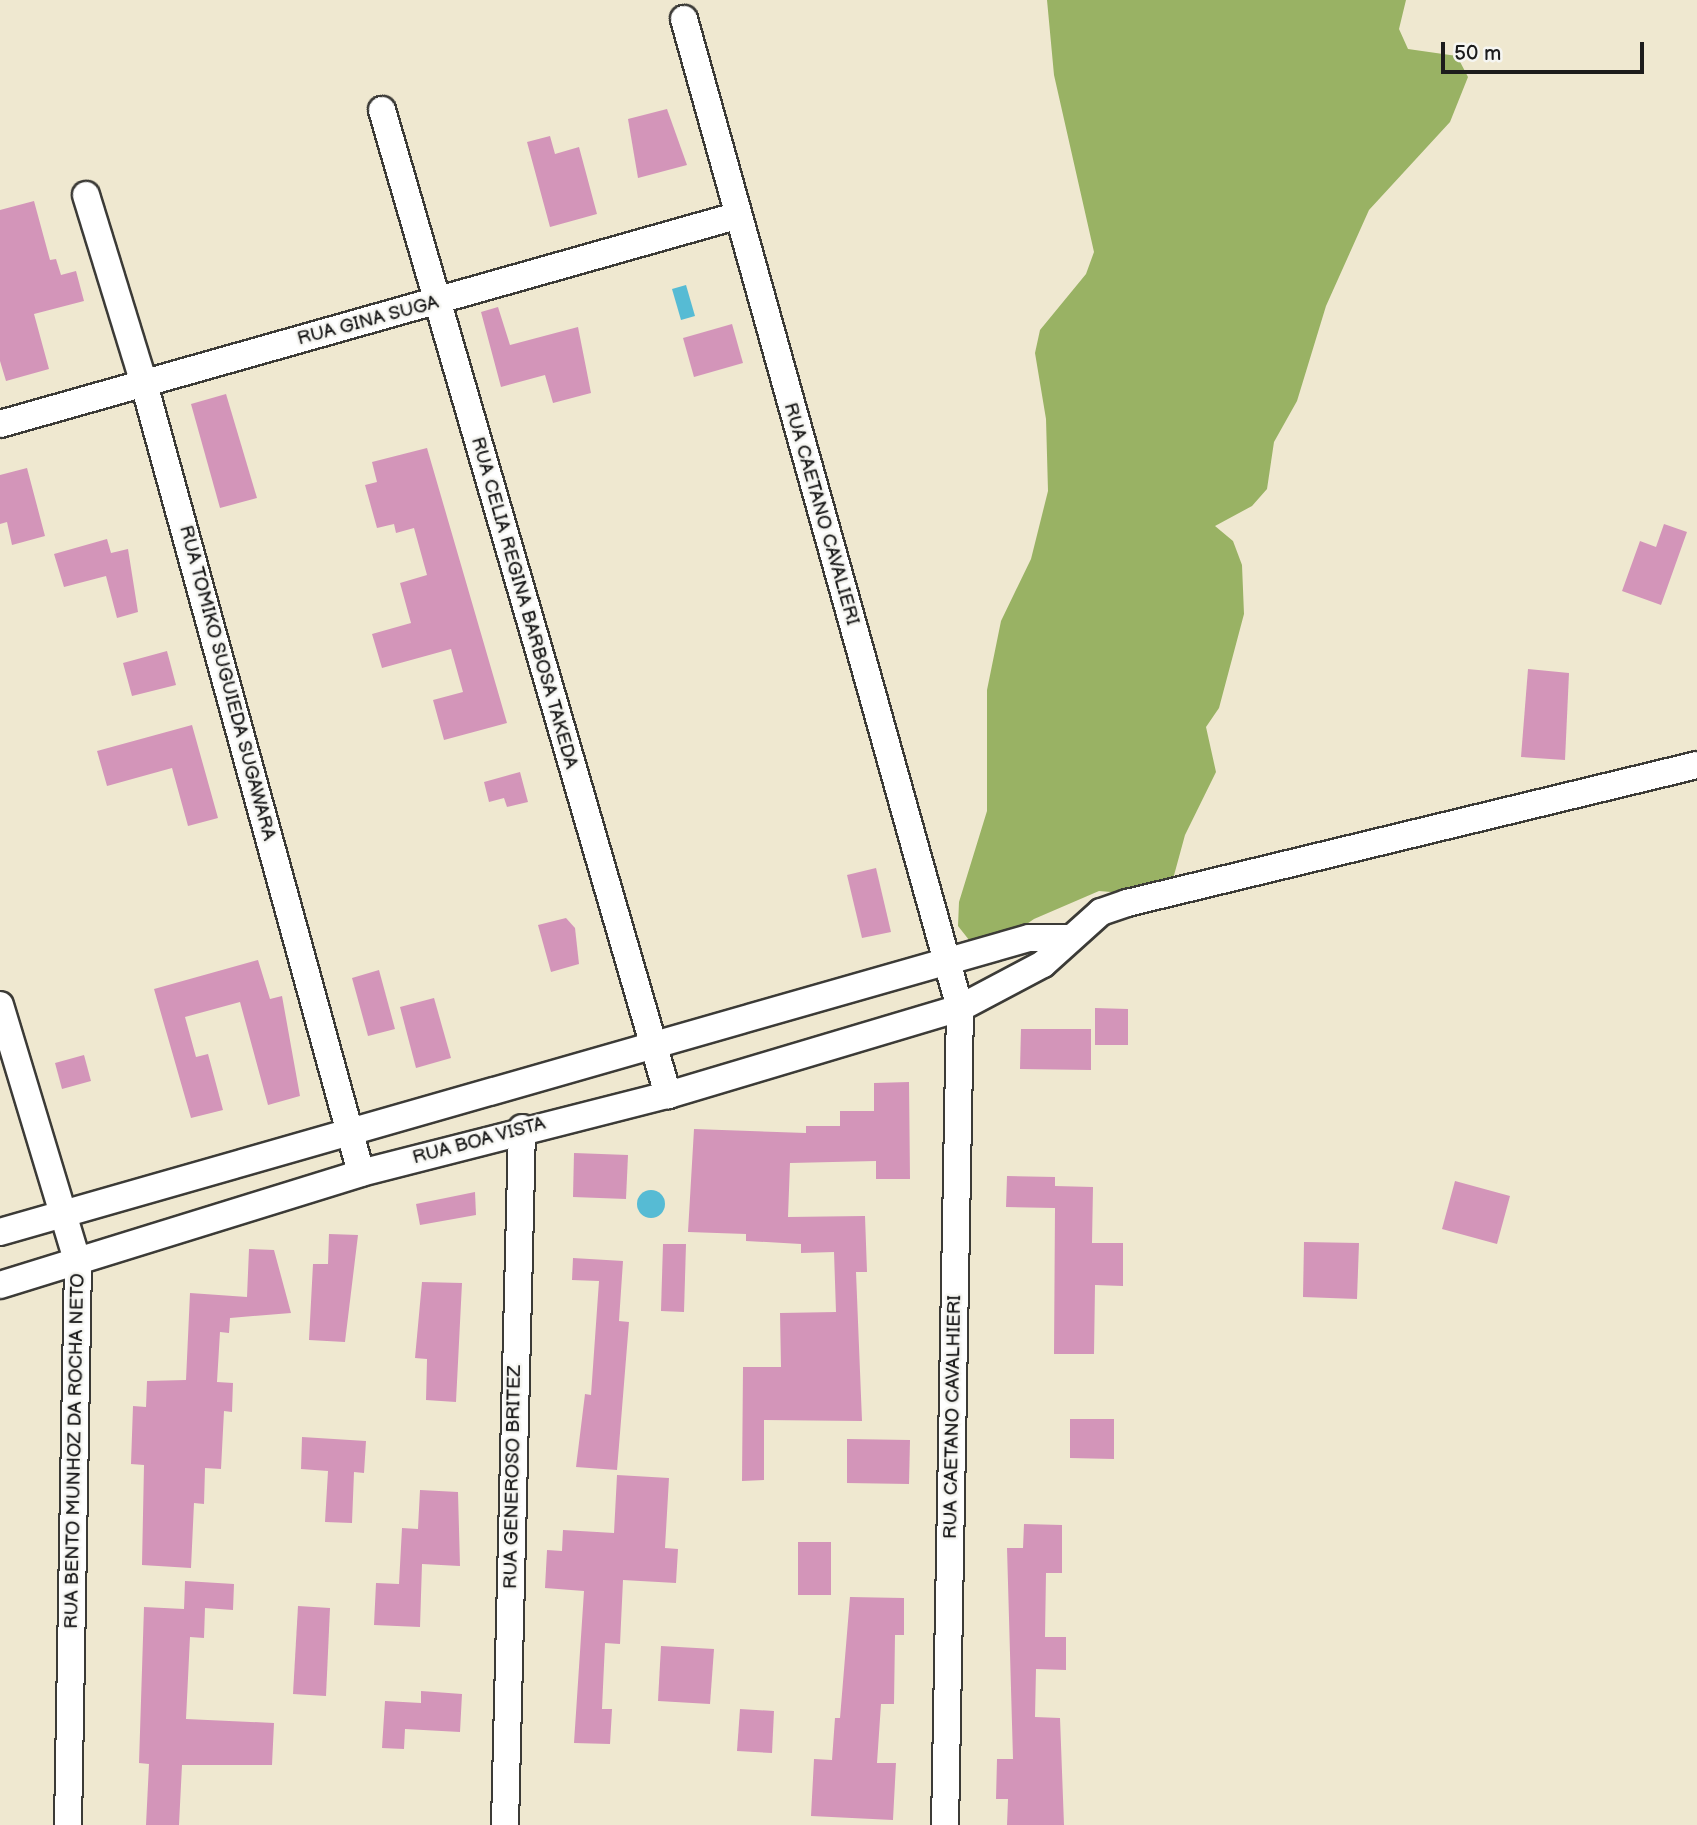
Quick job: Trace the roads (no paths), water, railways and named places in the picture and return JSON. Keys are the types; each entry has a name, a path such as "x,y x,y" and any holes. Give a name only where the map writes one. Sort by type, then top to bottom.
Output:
{"street":[{"name":"RUA CAETANO CAVALIERI","path":"684,19 736,216 949,961 960,1008"},
{"name":"RUA CELIA REGINA BARBOSA TAKEDA","path":"382,110 668,1095"},
{"name":"RUA TOMIKO SUGUIEDA SUGAWARA","path":"86,195 143,380 361,1173"},
{"name":"RUA GINA SUGA","path":"0,424 143,380 437,303 736,216"},
{"name":"RUA BOA VISTA","path":"0,1285 78,1263 361,1173 522,1128 668,1095 960,1008 1043,964 1101,912 1127,903 1697,765"},
{"path":"0,1232 349,1127 652,1047 1029,938 1069,939"},
{"name":"RUA BENTO MUNHOZ DA ROCHA NETO","path":"0,1005 60,1213 78,1263 68,1825"},
{"name":"RUA CAETANO CAVALHIERI","path":"945,1825 960,1008"},
{"name":"RUA GENEROSO BRITEZ","path":"505,1825 522,1128"}],"water":[{"path":"686,285 695,316 681,320 672,289"},
{"path":"651,1190 661,1194 665,1204 661,1214 651,1218 641,1214 637,1204 641,1194"}]}
